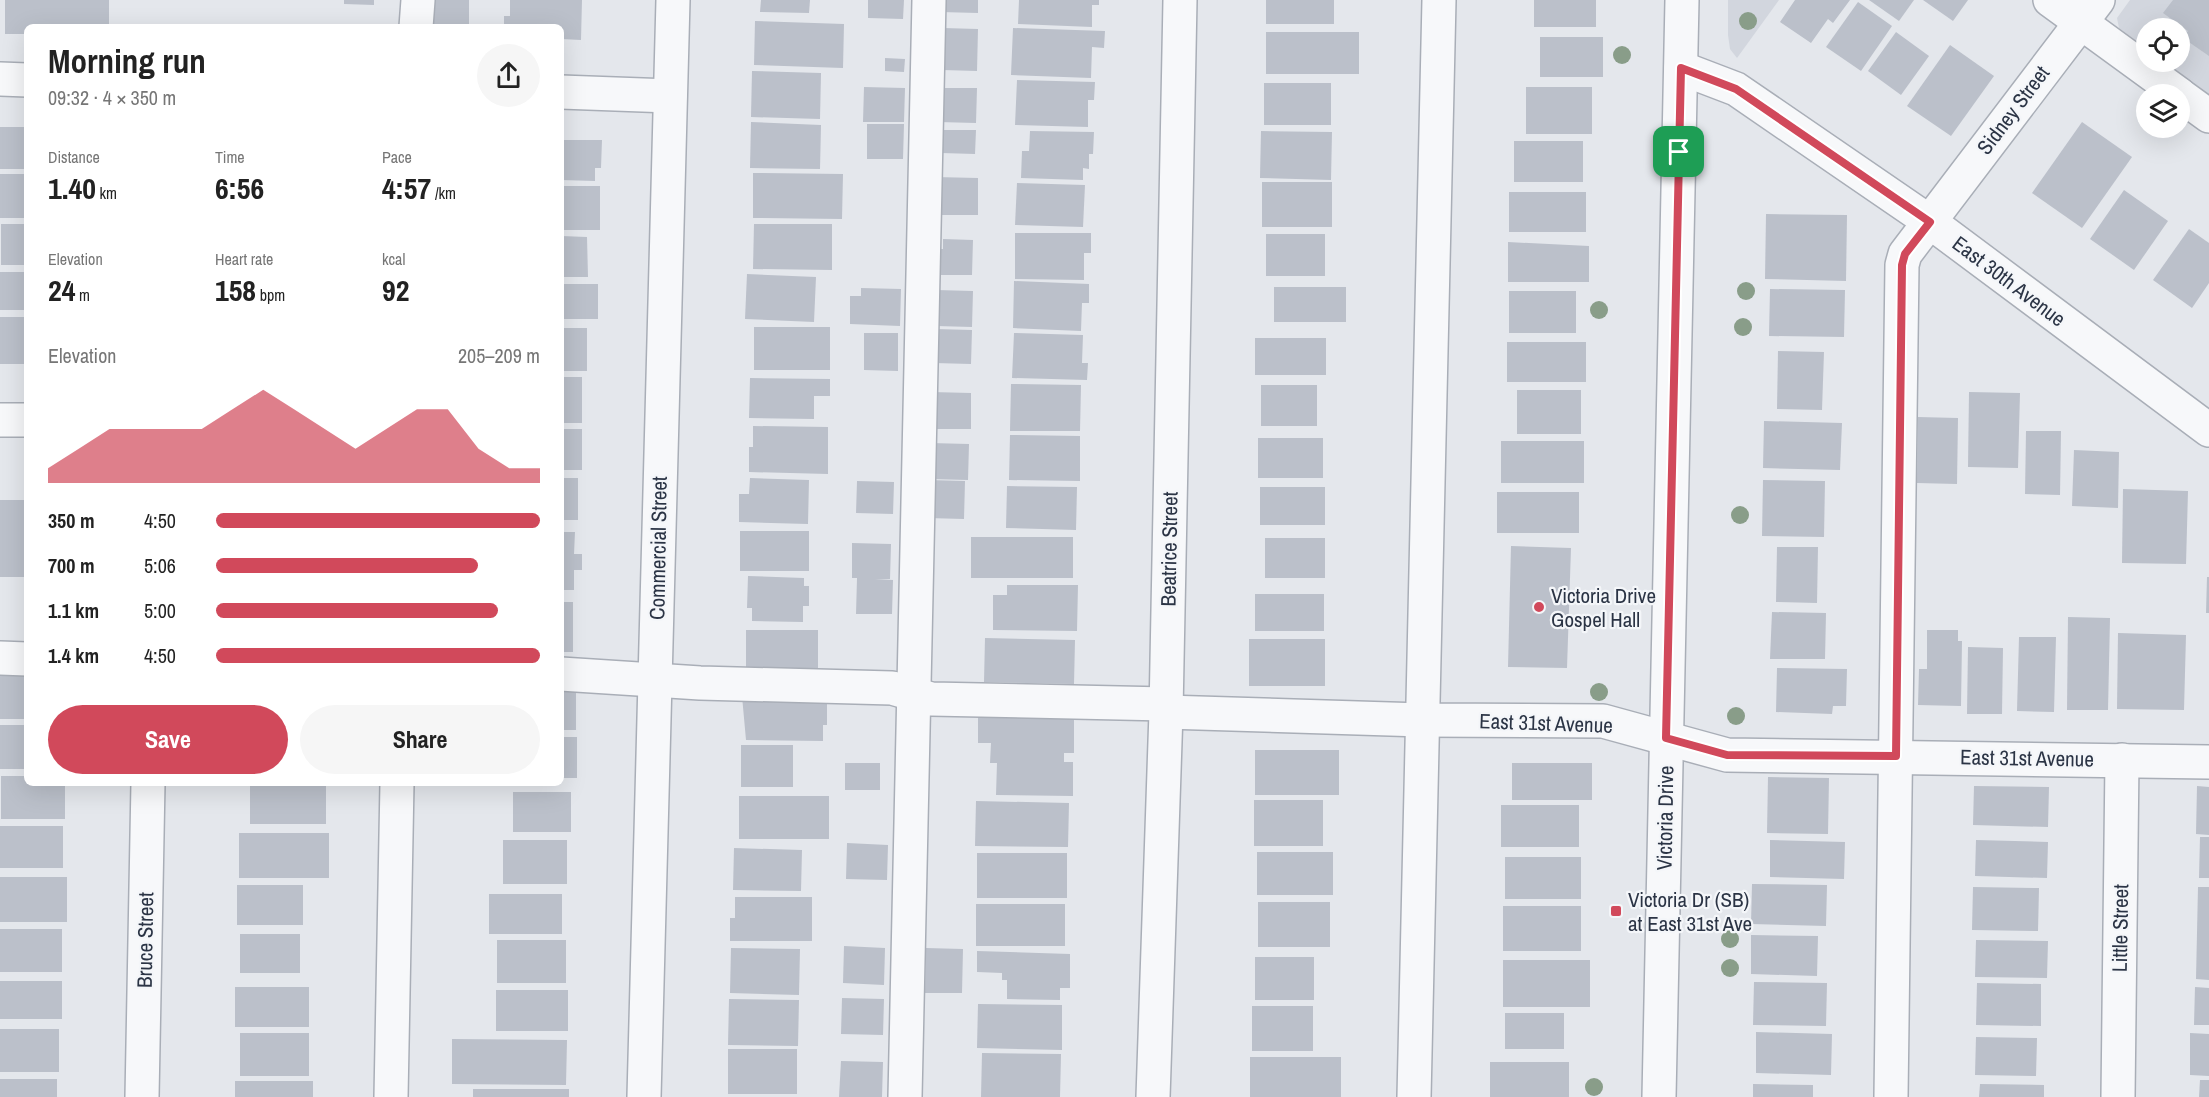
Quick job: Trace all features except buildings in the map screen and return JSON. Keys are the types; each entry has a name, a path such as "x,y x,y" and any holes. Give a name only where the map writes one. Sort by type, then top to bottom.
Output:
{"street":[{"path":"417,24 418,0"},
{"name":"Commercial Street","path":"644,1097 673,0"},
{"path":"905,1097 929,0"},
{"name":"Beatrice Street","path":"1153,1097 1166,708 1180,0"},
{"path":"1414,1097 1439,0"},
{"name":"Victoria Drive","path":"1659,1097 1682,0"},
{"path":"2050,0 2089,11 2167,84"},
{"name":"Sidney Street","path":"1891,1097 1902,265 1905,254 2089,11"},
{"name":"East 30th Avenue","path":"1681,68 1736,89 1930,222 2209,430"},
{"path":"0,79 24,80"},
{"path":"564,92 670,96"},
{"path":"2190,103 2209,116"},
{"path":"0,420 24,420"},
{"path":"0,658 24,659"},
{"name":"East 31st Avenue","path":"564,674 700,683 892,688 932,699 1422,720 1603,721 1727,755 2209,762"},
{"name":"Little Street","path":"2118,1097 2122,760"},
{"name":"Bruce Street","path":"141,1097 148,786"},
{"path":"391,1097 397,786"}],"shaded area":[{"path":"1728,0 1779,0 1737,58 1730,49"},
{"path":"2130,0 2209,0 2209,95 2178,72 2190,72 2190,18 2136,18 2136,41 2119,28 2117,18"}],"place":[{"name":"Victoria Drive Gospel Hall","path":"1539,607"},
{"name":"Victoria Dr (SB) at East 31st Ave","path":"1616,911"}],"route":[{"path":"1681,68 1736,89 1930,222 1905,254 1902,265 1896,756 1727,755 1666,738 1679,152 1681,68"}]}
